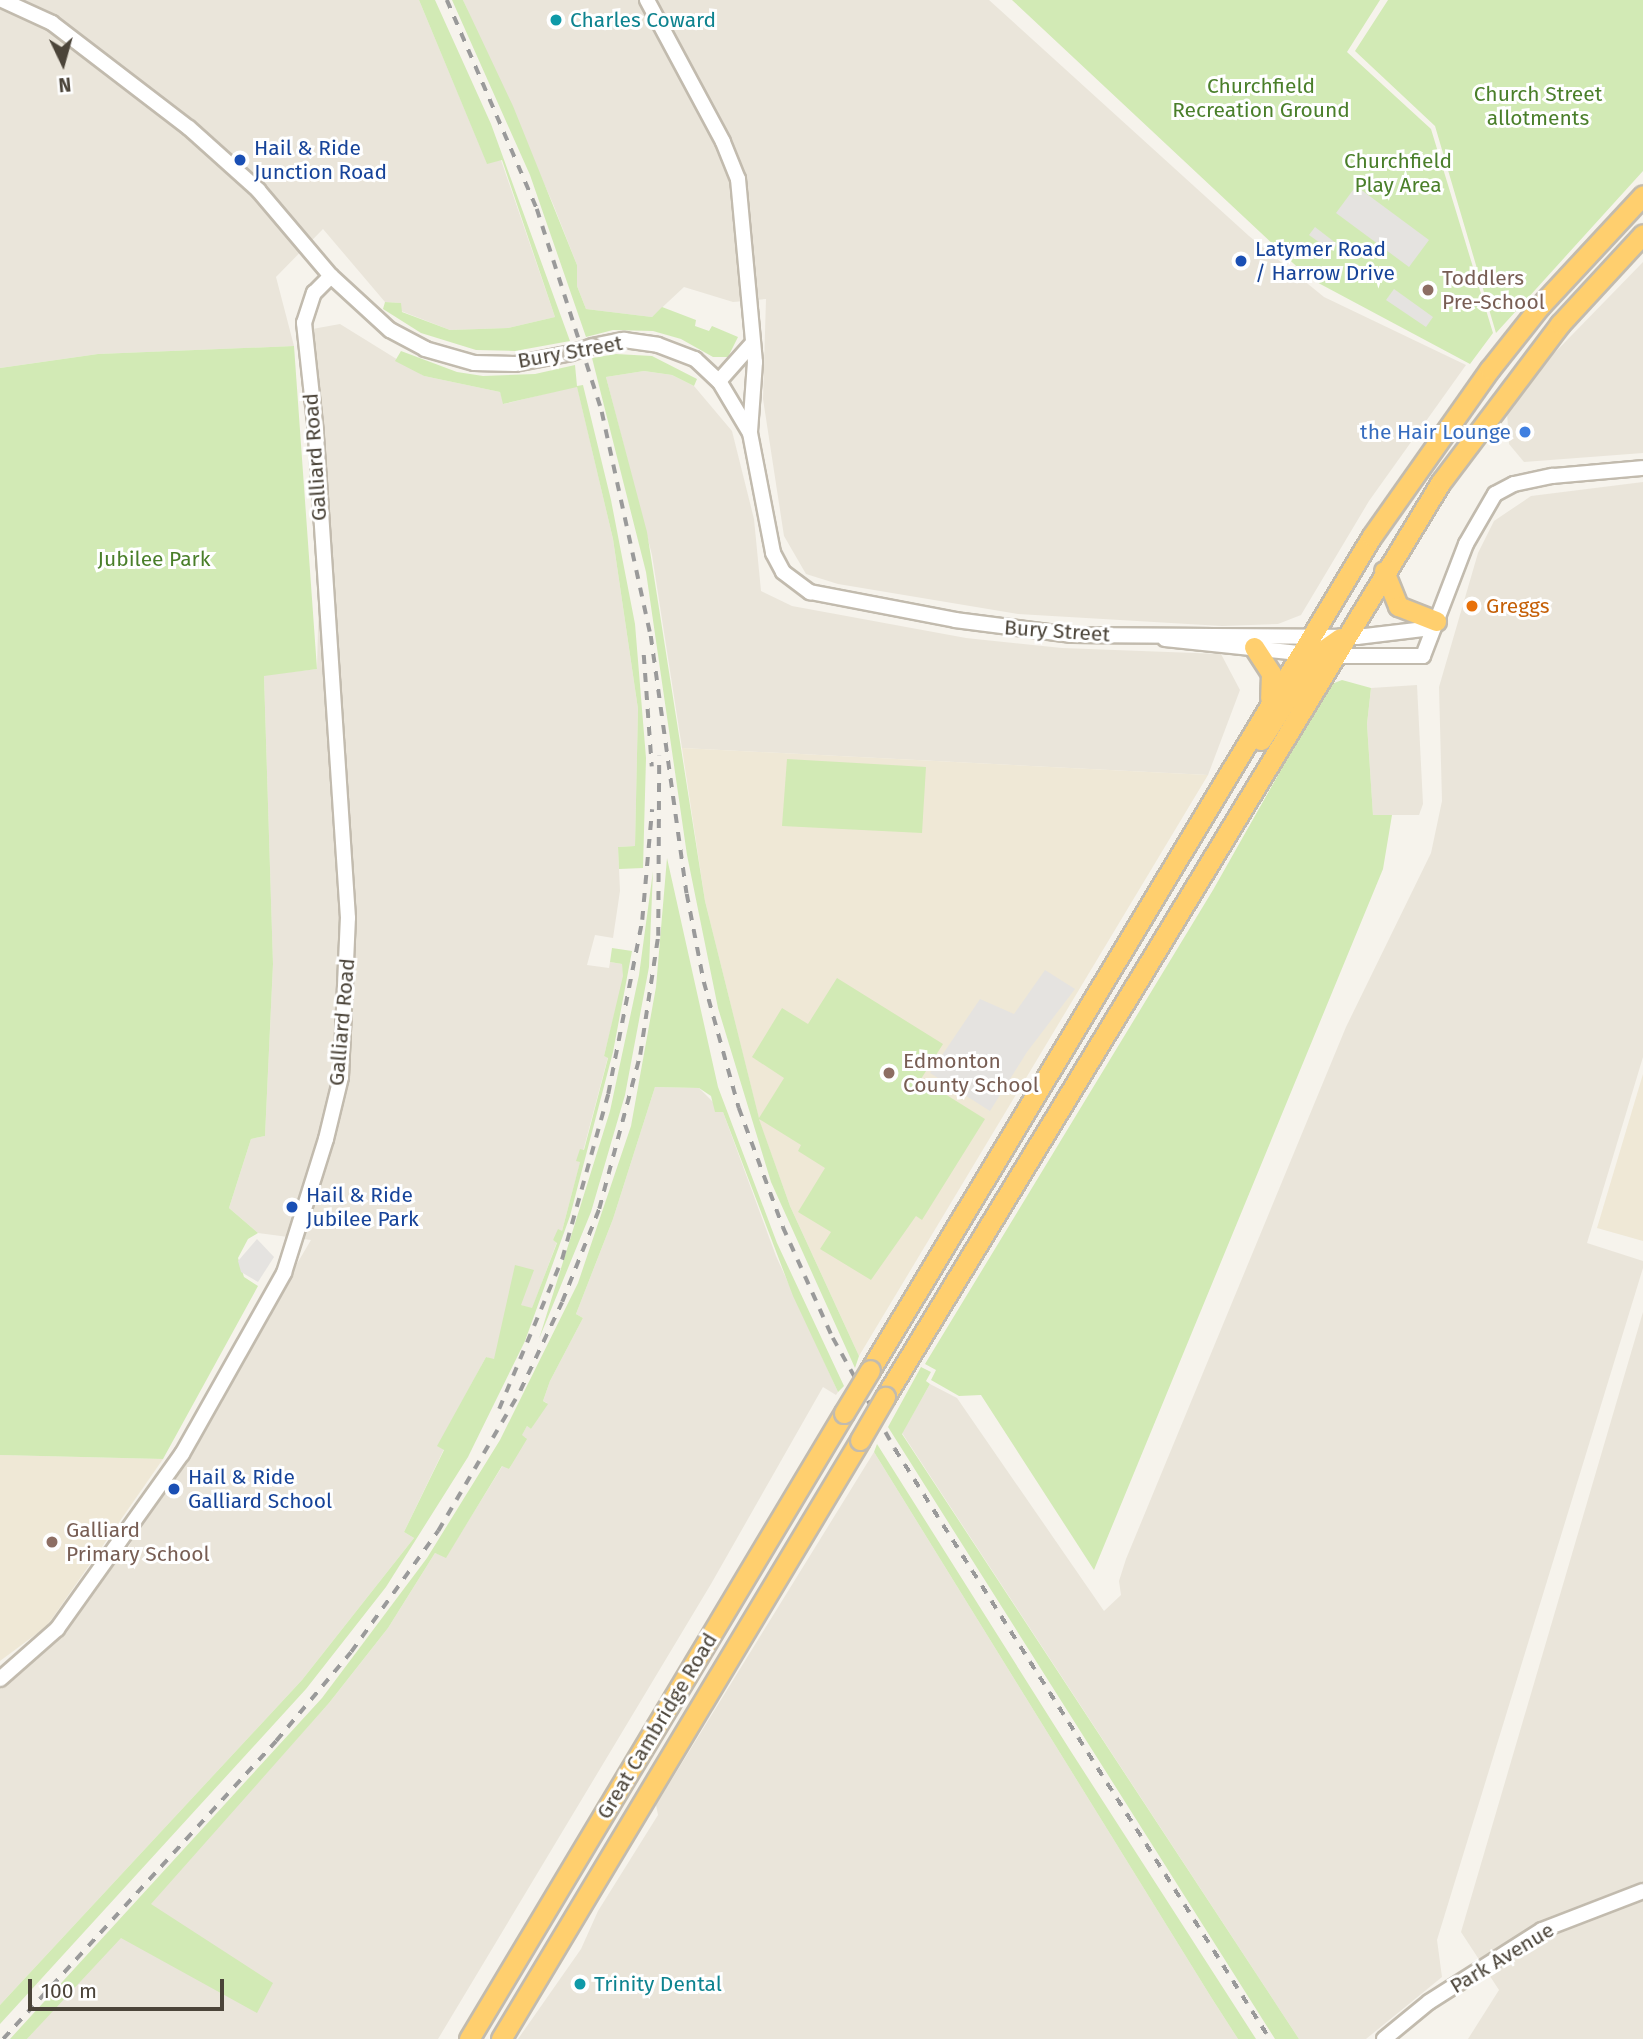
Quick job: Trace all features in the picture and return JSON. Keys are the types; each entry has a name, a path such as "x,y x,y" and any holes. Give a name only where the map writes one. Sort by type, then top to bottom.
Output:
{"highway":[{"path":"1225,781 1241,772 1316,655 1466,400 1540,306 1643,195"},
{"path":"1327,635 1384,571 1441,482 1560,324 1643,234"},
{"path":"1225,781 1269,702 1316,655 1405,519 1429,487 1441,482"},
{"path":"1384,571 1398,606 1434,625"},
{"path":"1254,647 1271,673 1269,702"},
{"name":"Great Cambridge Road","path":"501,2039 860,1440 1316,655"},
{"name":"Great Cambridge Road","path":"469,2039 1225,781"},
{"path":"507,1977 552,1921 566,1915 573,1919"}],"street":[{"name":"Bury Street","path":"2,0 70,36 190,128 258,190 331,276 390,330 450,357 515,363 624,340 658,345 695,359 732,395 750,433 773,553 783,572 810,592 1041,632 1150,636 1409,634 1434,625"},
{"path":"648,0 723,142 738,179 754,388 750,433"},
{"name":"Galliard Road","path":"0,1679 57,1629 182,1454 284,1273 329,1127 341,1077 348,1001 348,918 316,433 304,323 314,293 331,276"},
{"path":"719,381 751,345"},
{"path":"732,395 754,388"},
{"path":"1434,625 1466,544 1495,494 1514,484 1553,476 1643,468"},
{"name":"Bury Street","path":"1150,636 1182,644 1254,647 1316,655 1423,656 1434,625"},
{"name":"Park Avenue","path":"1384,2039 1405,2021 1542,1930 1643,1891"}],"shaded area":[{"path":"0,0 419,0 487,163 501,160 555,317 508,328 450,330 401,311 401,303 385,302 323,229 276,277 294,346 98,354 0,368"},
{"path":"463,0 989,0 1249,236 1324,297 1466,365 1369,501 1301,615 1278,624 1222,626 1018,614 838,584 806,574 784,536 763,399 766,299 733,302 684,287 652,317 586,309 577,286 577,265 553,204"},
{"path":"1356,186 1429,240 1409,267 1336,213"},
{"path":"1315,227 1337,244 1331,251 1309,235"},
{"path":"1643,262 1643,453 1524,462 1509,444 1507,412 1533,375"},
{"path":"1394,289 1433,317 1426,327 1386,300"},
{"path":"340,324 424,376 500,392 504,404 577,386 613,539 638,709 635,846 618,847 620,891 613,938 595,935 587,965 609,968 610,962 622,964 624,976 604,1056 608,1057 562,1231 553,1240 557,1242 532,1309 521,1305 494,1360 486,1357 438,1446 444,1449 404,1532 414,1538 302,1680 0,2005 0,1684 123,1556 311,1240 258,1233 229,1208 251,1139 265,1136 273,964 264,675 317,669 322,463 307,330"},
{"path":"644,371 672,375 694,386 732,431 754,519 761,591 792,606 966,638 1062,648 1221,654 1240,690 1208,775 682,748 652,555 606,377"},
{"path":"1643,482 1643,1057 1587,1243 1643,1261 1643,1268 1437,1940 1442,1977 1366,2039 1299,2039 902,1433 930,1384 957,1398 1104,1611 1121,1595 1119,1581 1126,1559 1346,1027 1431,853 1442,801 1439,687 1478,553 1494,521 1531,496"},
{"path":"1417,685 1423,804 1419,815 1373,815 1367,724 1371,688"},
{"name":"Edmonton County School","path":"682,748 1208,775 859,1356 790,1206 760,1123 705,901"},
{"path":"1045,970 1075,989 1027,1052 990,1111 930,1073 980,999 1014,1014"},
{"path":"1643,1074 1643,1241 1597,1228"},
{"path":"655,1087 699,1088 723,1112 776,1256 838,1392 836,1395 823,1387 711,1584 438,2039 27,2039 329,1703 388,1628 435,1553 446,1557 503,1465 509,1469 526,1438 521,1436 527,1426 531,1429 547,1403 543,1401 550,1381 583,1318 576,1314 613,1219"},
{"path":"257,1239 274,1257 258,1282 241,1272 238,1261"},
{"path":"1643,1312 1643,2039 1468,2039 1499,1990 1461,1932"},
{"path":"874,1452 1238,2039 518,2039 581,1949 598,1911 658,1815 656,1805"},
{"name":"Galliard Primary School","path":"0,1455 163,1459 47,1626 0,1661"}],"green space":[{"path":"419,0 435,0 491,124 570,341 515,351 476,350 421,333 383,309 385,302 401,303 402,312 450,330 508,328 555,317 502,160 487,164"},
{"path":"452,0 463,0 513,106 577,265 577,286 586,309 652,317 662,307 696,320 695,326 709,331 712,326 738,337 728,357 713,357 681,339 653,331 613,330 586,337 530,175"},
{"name":"Churchfield Recreation Ground","path":"1012,0 1380,0 1347,52 1431,129 1493,333 1470,364 1309,278"},
{"name":"Church Street allotments","path":"1388,0 1643,0 1643,171 1496,333 1435,126 1355,51"},
{"name":"Jubilee Park","path":"294,346 317,669 264,676 273,964 265,1136 251,1139 229,1208 258,1233 248,1239 238,1258 244,1277 258,1286 163,1459 0,1455 0,368 98,354"},
{"path":"401,351 457,372 483,376 535,374 575,365 577,386 583,385 611,500 635,624 646,758 643,868 619,869 618,847 635,846 638,709 613,539 577,387 503,404 500,392 424,376 395,361"},
{"path":"616,354 652,356 697,379 694,386 672,375 644,371 606,377 647,532 705,901 759,1118 784,1078 752,1057 782,1008 808,1024 837,978 943,1044 921,1079 985,1119 922,1220 916,1216 871,1280 820,1249 831,1232 798,1212 825,1168 798,1151 801,1145 759,1119 790,1206 859,1356 855,1368 771,1182 718,1008 687,855 646,572 592,358"},
{"path":"1342,680 1371,688 1367,724 1373,815 1392,815 1383,869 1094,1570 981,1395 959,1396 931,1380 936,1370 925,1364 1213,890 1329,685"},
{"path":"787,759 926,767 922,833 782,826"},
{"path":"667,858 718,1087 777,1243 844,1386 838,1392 793,1296 723,1112 715,1112 711,1096 699,1088 655,1087 613,1219 576,1314 583,1318 550,1381 543,1401 548,1404 531,1429 527,1426 522,1435 527,1439 509,1469 502,1466 446,1558 435,1553 388,1628 329,1703 151,1904 273,1983 257,2013 121,1938 27,2039 10,2039 322,1698 427,1558 500,1440 578,1283 631,1126 656,987"},
{"path":"653,871 649,967 625,1095 591,1212 539,1339 610,1111 639,975"},
{"path":"612,948 632,951 613,1052 570,1216 525,1341 468,1457 386,1587 306,1689 0,2024 0,2005 302,1680 414,1538 404,1532 444,1450 437,1446 486,1357 494,1359 515,1265 534,1270 521,1305 532,1308 557,1243 553,1240 558,1229 562,1231 580,1162 576,1161 580,1149 584,1150 608,1058 604,1056 623,976 622,964 610,962"},
{"path":"921,1367 931,1372 926,1381 930,1384 902,1434 1299,2039 1275,2039 888,1427"},
{"path":"877,1444 1256,2039 1238,2039 1211,1997 874,1452"}],"railway":[{"path":"447,0 537,209 602,412 651,636 687,894 704,982 739,1108 783,1227 833,1338 895,1449 1270,2039"},
{"path":"644,655 652,767"},
{"path":"3,2039 276,1741 351,1652 438,1531 520,1391 562,1302 599,1209 640,1055 658,936 659,756"},
{"path":"499,1409 562,1259 608,1094 642,920 652,809"}],"place":[{"name":"Charles Coward","path":"556,20"},
{"name":"Hail & Ride Junction Road","path":"240,160"},
{"name":"Latymer Road / Harrow Drive","path":"1241,261"},
{"name":"Toddlers Pre-School","path":"1428,290"},
{"name":"the Hair Lounge","path":"1525,432"},
{"name":"Greggs","path":"1472,606"},
{"name":"Edmonton County School","path":"889,1073"},
{"name":"Hail & Ride Jubilee Park","path":"292,1207"},
{"name":"Hail & Ride Galliard School","path":"174,1489"},
{"name":"Galliard Primary School","path":"52,1542"},
{"name":"Trinity Dental","path":"580,1984"}],"park label":[{"name":"Churchfield Play Area","path":"1398,173"}]}
